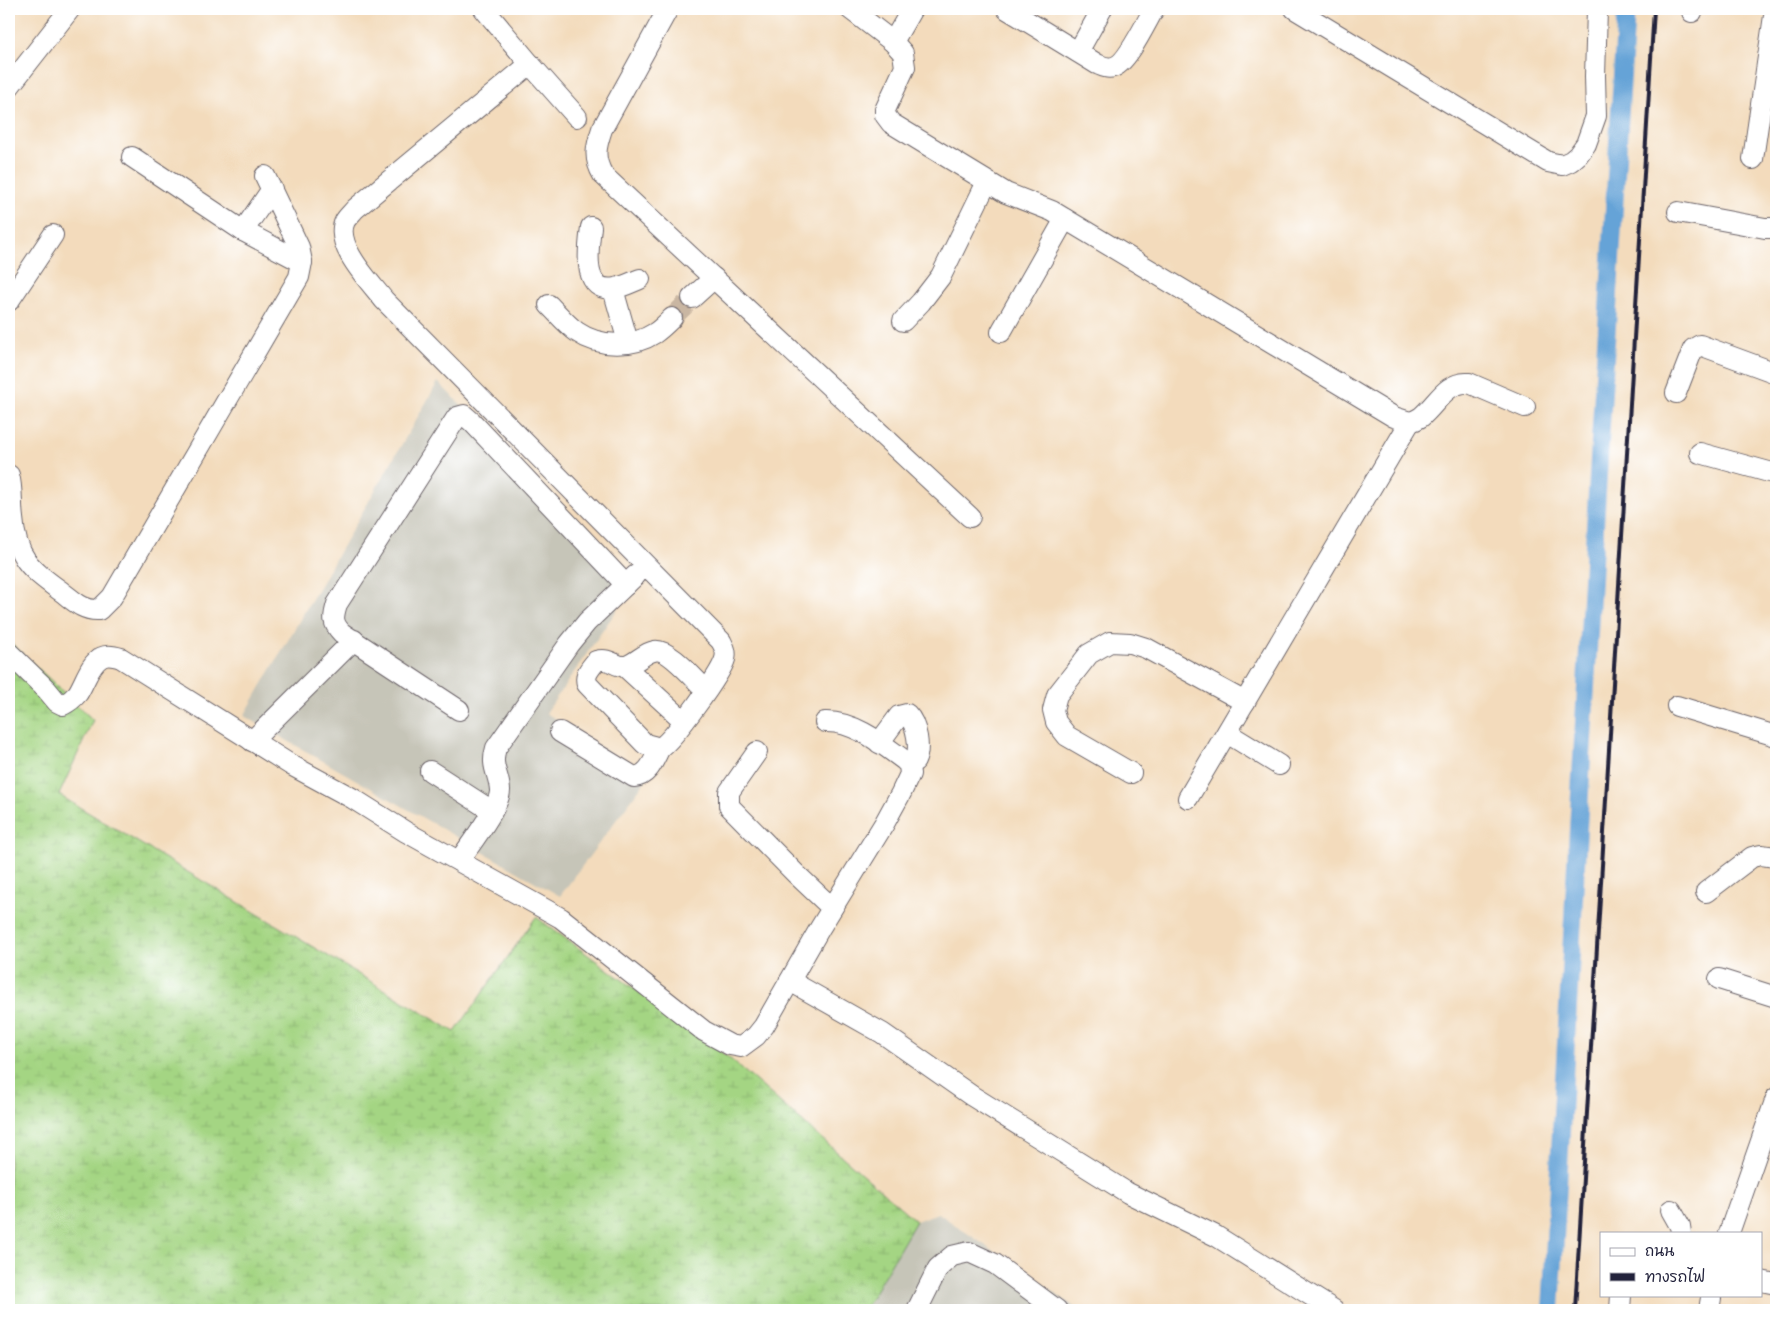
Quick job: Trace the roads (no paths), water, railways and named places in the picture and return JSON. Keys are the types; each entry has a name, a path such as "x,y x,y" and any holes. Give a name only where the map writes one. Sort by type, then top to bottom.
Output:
{"street":[{"path":"9,87 70,9"},
{"path":"484,9 577,117"},
{"path":"668,9 602,129 596,150 598,165 604,175 970,517"},
{"path":"850,9 893,42 903,53 905,67 887,104 885,115 895,126 987,182 1006,193 1052,211 1394,417 1410,422 1421,418 1438,398 1459,382 1468,383 1525,408"},
{"path":"893,42 912,9"},
{"path":"1007,9 1106,68 1113,68 1119,65 1154,9"},
{"path":"1078,52 1102,9"},
{"path":"1295,9 1548,162 1562,165 1578,155 1586,144 1596,116 1597,10"},
{"path":"1753,159 1775,9"},
{"path":"530,64 355,209 344,222 343,236 346,248 384,300 721,641 726,650 725,660 720,670 674,736 660,748 644,775 634,777 560,732"},
{"path":"132,157 243,231 302,262"},
{"path":"9,475 16,544 22,555 34,571 80,606 89,610 99,610 112,597 299,277 302,262 299,247 269,182 243,231"},
{"path":"903,321 941,276 987,182"},
{"path":"1678,212 1765,228 1776,228"},
{"path":"1001,332 1065,219"},
{"path":"591,226 587,257 588,269 593,279 599,285 613,289 640,279"},
{"path":"9,301 53,235"},
{"path":"692,298 714,278"},
{"path":"613,289 628,342"},
{"path":"549,305 576,331 592,341 619,344 642,339 655,333 672,318"},
{"path":"1676,394 1693,349 1700,345 1776,373"},
{"path":"459,710 342,633 335,626 333,617 336,604 450,424 457,417 464,415 626,585"},
{"path":"1188,798 1410,422"},
{"path":"1700,453 1776,474"},
{"path":"459,860 498,802 500,789 493,759 496,748 569,644 587,622 647,566"},
{"path":"252,741 354,640"},
{"path":"1131,773 1067,736 1056,722 1053,710 1057,695 1089,654 1110,642 1146,648 1245,702"},
{"path":"660,748 645,744 587,684 585,678 587,672 596,661 608,660 617,665 624,666 633,663 652,651 660,650 673,659 706,690"},
{"path":"9,652 57,702 63,705 72,700 96,662 103,656 121,658 291,765 352,798 406,832 561,918 691,1022 718,1040 740,1047 756,1036 771,1014 832,908 902,793 910,774 909,764 879,743 846,725 826,722"},
{"path":"624,666 684,721"},
{"path":"1677,706 1776,736"},
{"path":"879,743 899,716 907,714 911,718 918,748 915,761 909,764"},
{"path":"1227,733 1279,765"},
{"path":"757,752 729,792 729,806 832,908"},
{"path":"430,771 492,811"},
{"path":"1706,892 1752,857 1760,855 1776,857"},
{"path":"1719,979 1776,997"},
{"path":"790,981 882,1033 972,1096 1128,1193 1216,1236 1334,1310"},
{"path":"1728,1232 1776,1098"},
{"path":"1671,1210 1680,1226 1681,1232"},
{"path":"917,1310 938,1268 952,1256 969,1252 995,1264 1057,1310"},
{"path":"1762,1281 1776,1284"},
{"path":"1620,1310 1621,1296"}],"waterway":[{"path":"1551,1310 1626,9"}],"tunnel":[{"path":"672,318 692,298"}],"railway":[{"path":"1575,1310 1654,9"}]}
